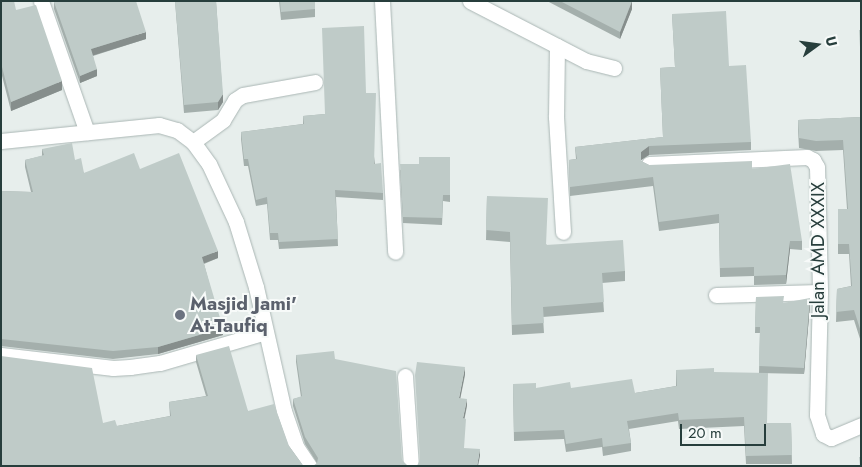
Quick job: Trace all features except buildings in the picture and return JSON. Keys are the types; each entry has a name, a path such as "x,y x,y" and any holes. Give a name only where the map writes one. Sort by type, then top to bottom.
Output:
{"street":[{"path":"41,1 87,132"},
{"path":"382,1 395,252"},
{"path":"470,1 586,61 614,68"},
{"path":"557,46 556,117 563,232"},
{"path":"193,142 223,120 235,100 242,95 315,82"},
{"path":"1,141 159,126 177,130 193,142 209,164 236,222 266,332 284,411 297,448 309,466"},
{"name":"Jalan AMD XXXIX","path":"649,164 807,157 813,160 817,167 820,292 818,425 823,434 830,438 861,425"},
{"path":"716,295 820,292"},
{"path":"1,354 113,368 130,367 160,362 266,332"},
{"path":"405,376 412,466"}],"place":[{"name":"Masjid Jami' At-Taufiq","path":"180,315"}]}
